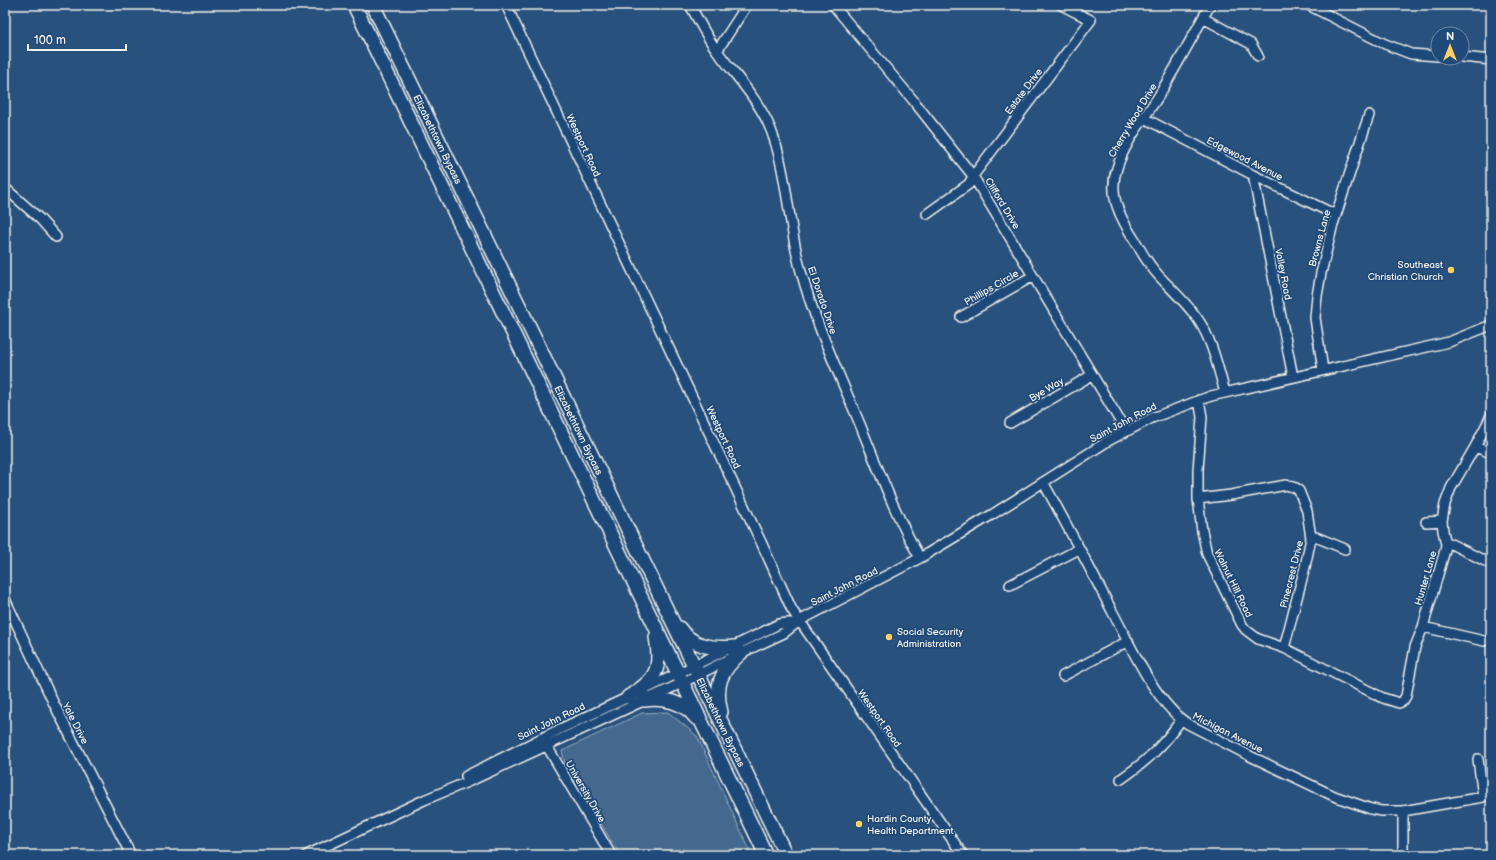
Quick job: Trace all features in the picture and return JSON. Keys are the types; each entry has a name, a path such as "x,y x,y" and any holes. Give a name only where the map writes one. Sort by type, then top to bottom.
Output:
{"highway":[{"name":"Elizabethtown Bypass","path":"354,5 766,855"},
{"name":"Elizabethtown Bypass","path":"373,5 786,855"},
{"path":"668,614 681,632 696,643 714,648 737,650 720,678 718,687 720,708 729,739"},
{"path":"628,697 647,685 653,678 657,669 659,659 653,622"},
{"path":"644,700 652,699 669,701 686,708 693,714 713,746"}],"street":[{"name":"Westport Road","path":"506,5 792,610 963,855"},
{"name":"El Dorado Drive","path":"690,5 717,51 754,99 765,116 771,130 781,169 797,258 811,303 874,460 910,541 920,558"},
{"path":"717,51 746,5"},
{"name":"Clifford Drive","path":"833,5 908,94 973,176 1126,431"},
{"name":"Estate Drive","path":"927,214 969,184 973,176 1091,20 1061,5"},
{"name":"Cherry Wood Drive","path":"1210,5 1169,79 1126,148 1116,170 1114,187 1116,204 1122,220 1146,260 1182,300 1203,327 1225,392"},
{"path":"1308,5 1384,44 1411,54 1430,55"},
{"path":"1203,18 1251,44 1258,56"},
{"path":"1470,58 1491,60"},
{"name":"Browns Lane","path":"1323,370 1316,331 1315,318 1317,296 1326,249 1369,115"},
{"name":"Edgewood Avenue","path":"1144,118 1253,175 1336,215"},
{"name":"Valley Road","path":"1253,175 1293,376"},
{"path":"5,188 40,219 56,237"},
{"name":"Phillips Circle","path":"961,317 1033,276"},
{"name":"Saint John Road","path":"307,855 424,800 467,776 644,700 680,678 737,650 779,624 799,621 920,558 1126,431 1152,418 1225,392 1449,342 1491,326"},
{"name":"Bye Way","path":"1010,423 1092,375"},
{"name":"Walnut Hill Road","path":"1200,400 1202,417 1198,470 1198,499 1202,531 1207,554 1238,618 1246,630 1258,639 1284,648 1383,698 1399,703"},
{"name":"Hunter Lane","path":"1399,703 1403,701 1406,696 1415,647 1423,627 1443,557 1445,541 1442,521 1445,504 1451,488 1491,416"},
{"path":"1475,447 1491,453"},
{"name":"Michigan Avenue","path":"1043,482 1128,641 1162,700 1181,720 1250,756 1352,803 1381,811 1403,811 1483,797 1478,758"},
{"name":"Pinecrest Drive","path":"1198,499 1230,495 1275,486 1291,486 1296,488 1302,496 1307,511 1311,535 1305,567 1284,648"},
{"path":"1426,522 1442,521"},
{"path":"1311,535 1345,549"},
{"path":"1445,541 1491,564"},
{"path":"1010,585 1079,549"},
{"name":"Yale Drive","path":"5,599 54,704 131,855"},
{"path":"1423,627 1484,641"},
{"path":"1063,676 1128,641"},
{"name":"Saint John Road","path":"544,742 560,729 628,697 680,678"},
{"path":"1121,779 1149,758 1162,745 1181,720"},
{"name":"University Drive","path":"544,742 611,855"},
{"path":"1403,811 1403,855"}],"shaded area":[{"path":"668,712 697,736 752,855 620,855 566,767 562,751 642,713"}],"place":[{"name":"Southeast Christian Church","path":"1451,270"},
{"name":"Social Security Administration","path":"889,637"},
{"name":"Hardin County Health Department","path":"859,824"}]}
